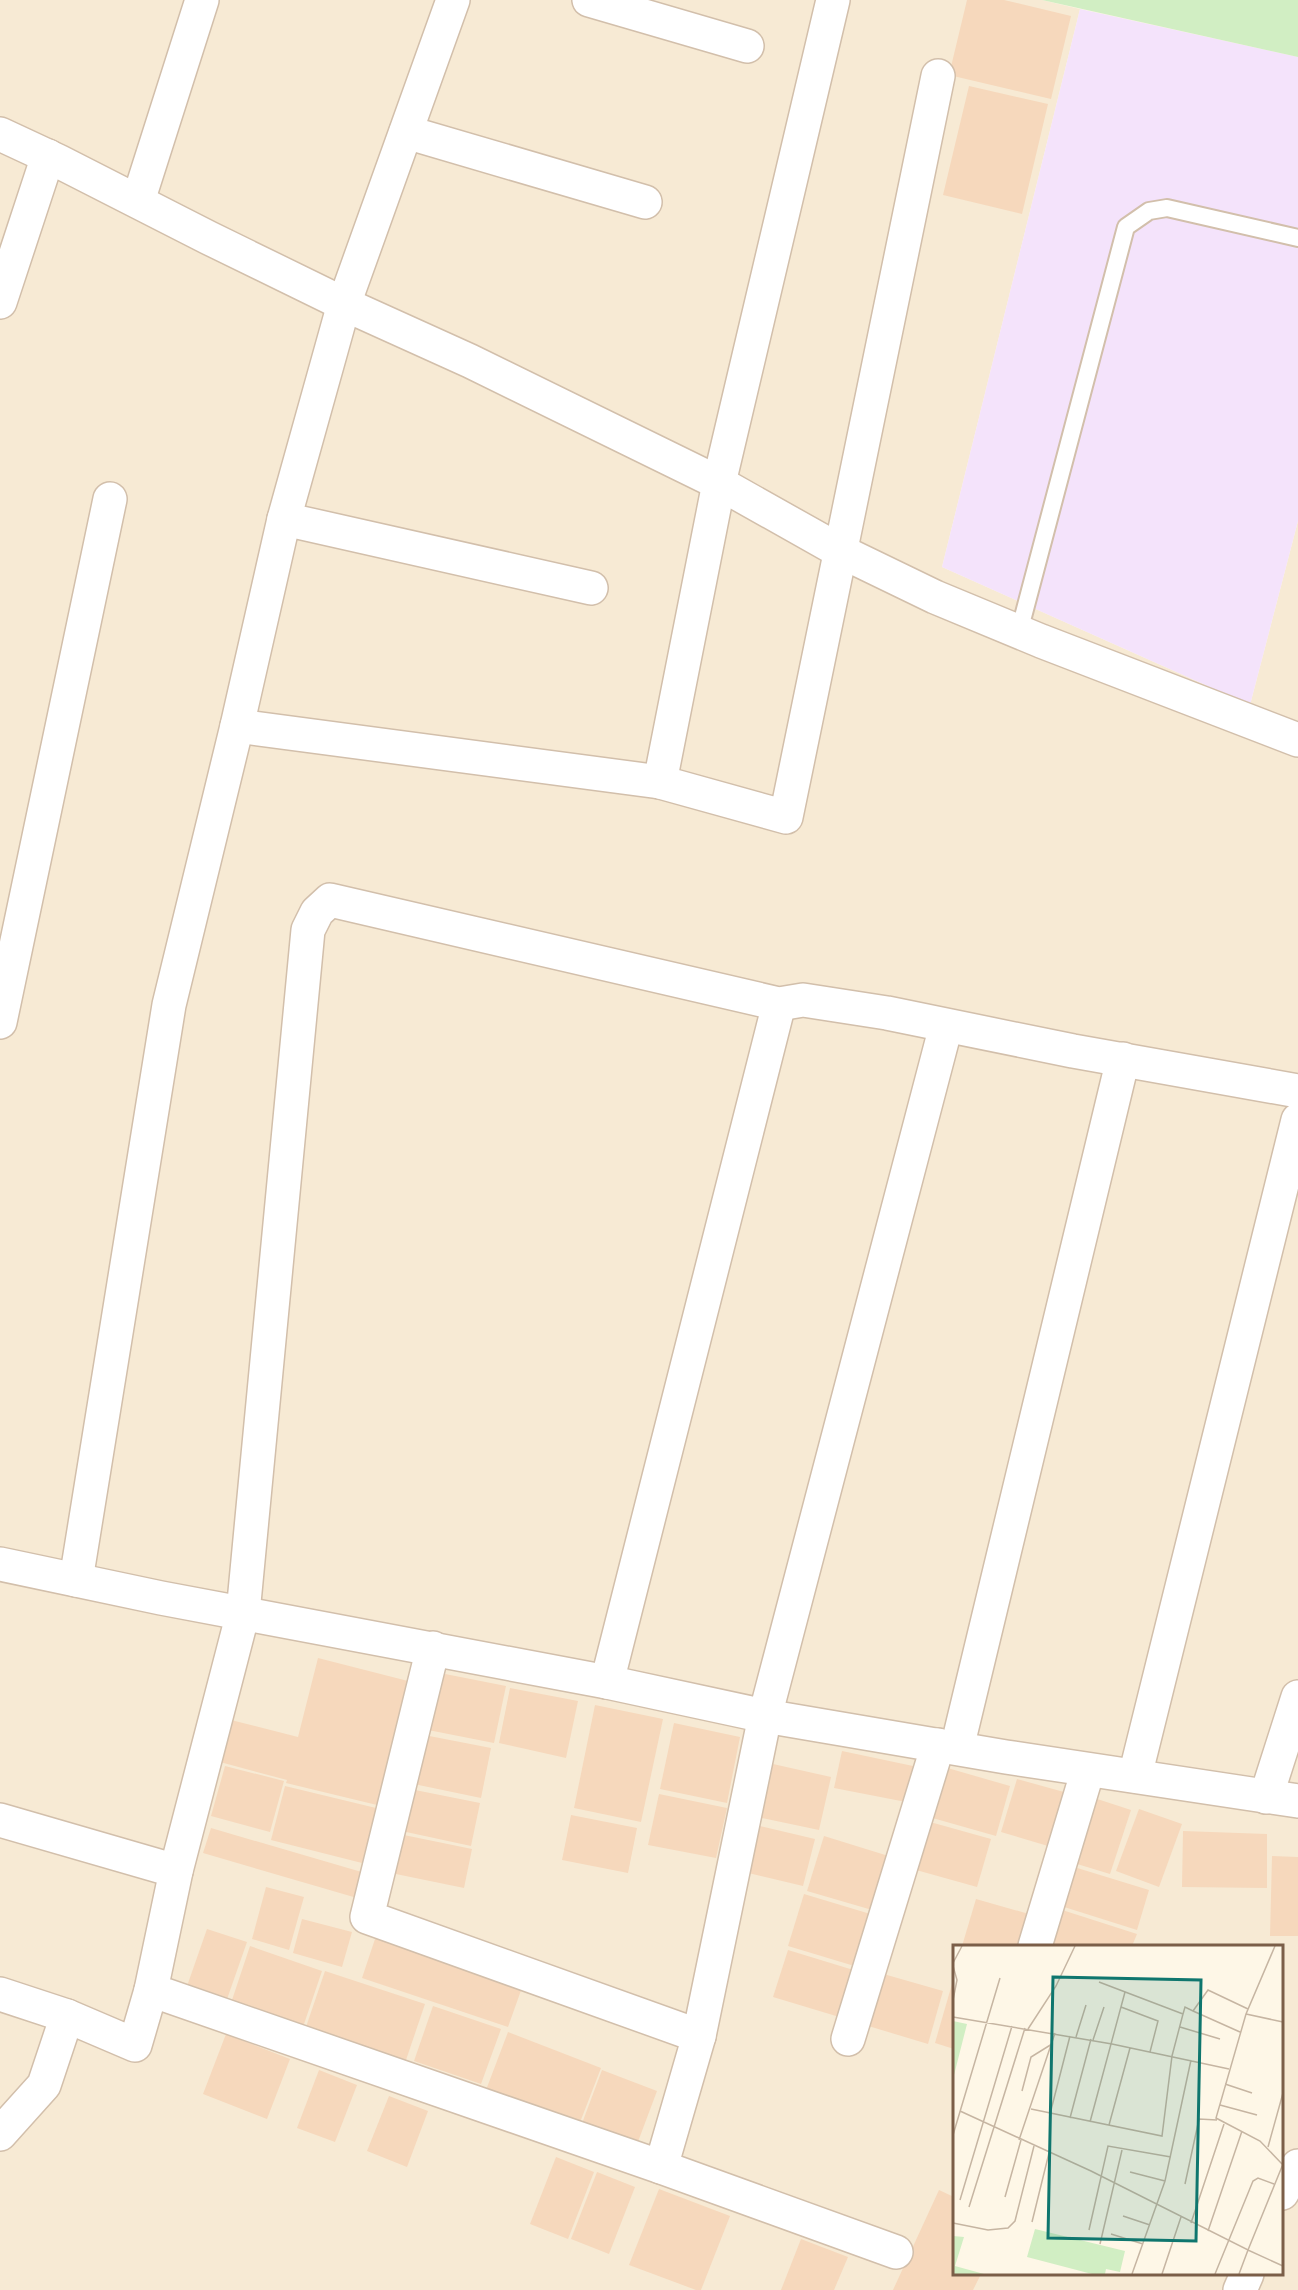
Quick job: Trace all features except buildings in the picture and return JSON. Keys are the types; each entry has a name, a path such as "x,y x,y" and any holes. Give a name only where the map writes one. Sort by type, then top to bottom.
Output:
{"street":[{"path":"138,201 202,0"},
{"path":"76,1580 169,1005 237,726 284,519 344,304 453,0"},
{"path":"589,0 747,46"},
{"path":"660,782 719,483 832,0"},
{"path":"237,726 660,782 786,817 938,76"},
{"path":"406,132 645,202"},
{"path":"0,134 344,304 470,360 719,483 840,551 935,597 1298,740"},
{"path":"0,302 48,156"},
{"path":"0,1022 110,499"},
{"path":"284,519 591,588"},
{"path":"0,1994 67,2016 135,2045 151,1990 176,1871 243,1613 308,930 317,912 330,900 779,1004 803,1000 888,1013 946,1026 1298,1091"},
{"path":"607,1682 779,1004"},
{"path":"661,2167 699,2036 765,1716 946,1026"},
{"path":"848,2039 948,1747 1123,1059"},
{"path":"1135,1776 1298,1120"},
{"path":"0,1564 607,1682 765,1716 1088,1770 1298,1801"},
{"path":"433,1648 367,1917 699,2036"},
{"path":"1266,1797 1298,1700"},
{"path":"1036,1945 1088,1770"},
{"path":"0,1820 176,1871"},
{"path":"151,1990 661,2167 896,2252"},
{"path":"0,2134 44,2085 67,2016"},
{"path":"1283,2190 1298,2166"},
{"path":"1240,2290 1247,2275"}],"lane":[{"path":"1019,632 1126,227 1149,211 1167,208 1298,238"}],"shaded area":[{"path":"0,0 1042,0 1080,9 942,567 1250,705 1298,521 1298,2290 0,2290"},
{"path":"1080,9 1298,57 1298,521 1250,705 942,567"}],"green space":[{"path":"1042,0 1298,0 1298,57"}]}
